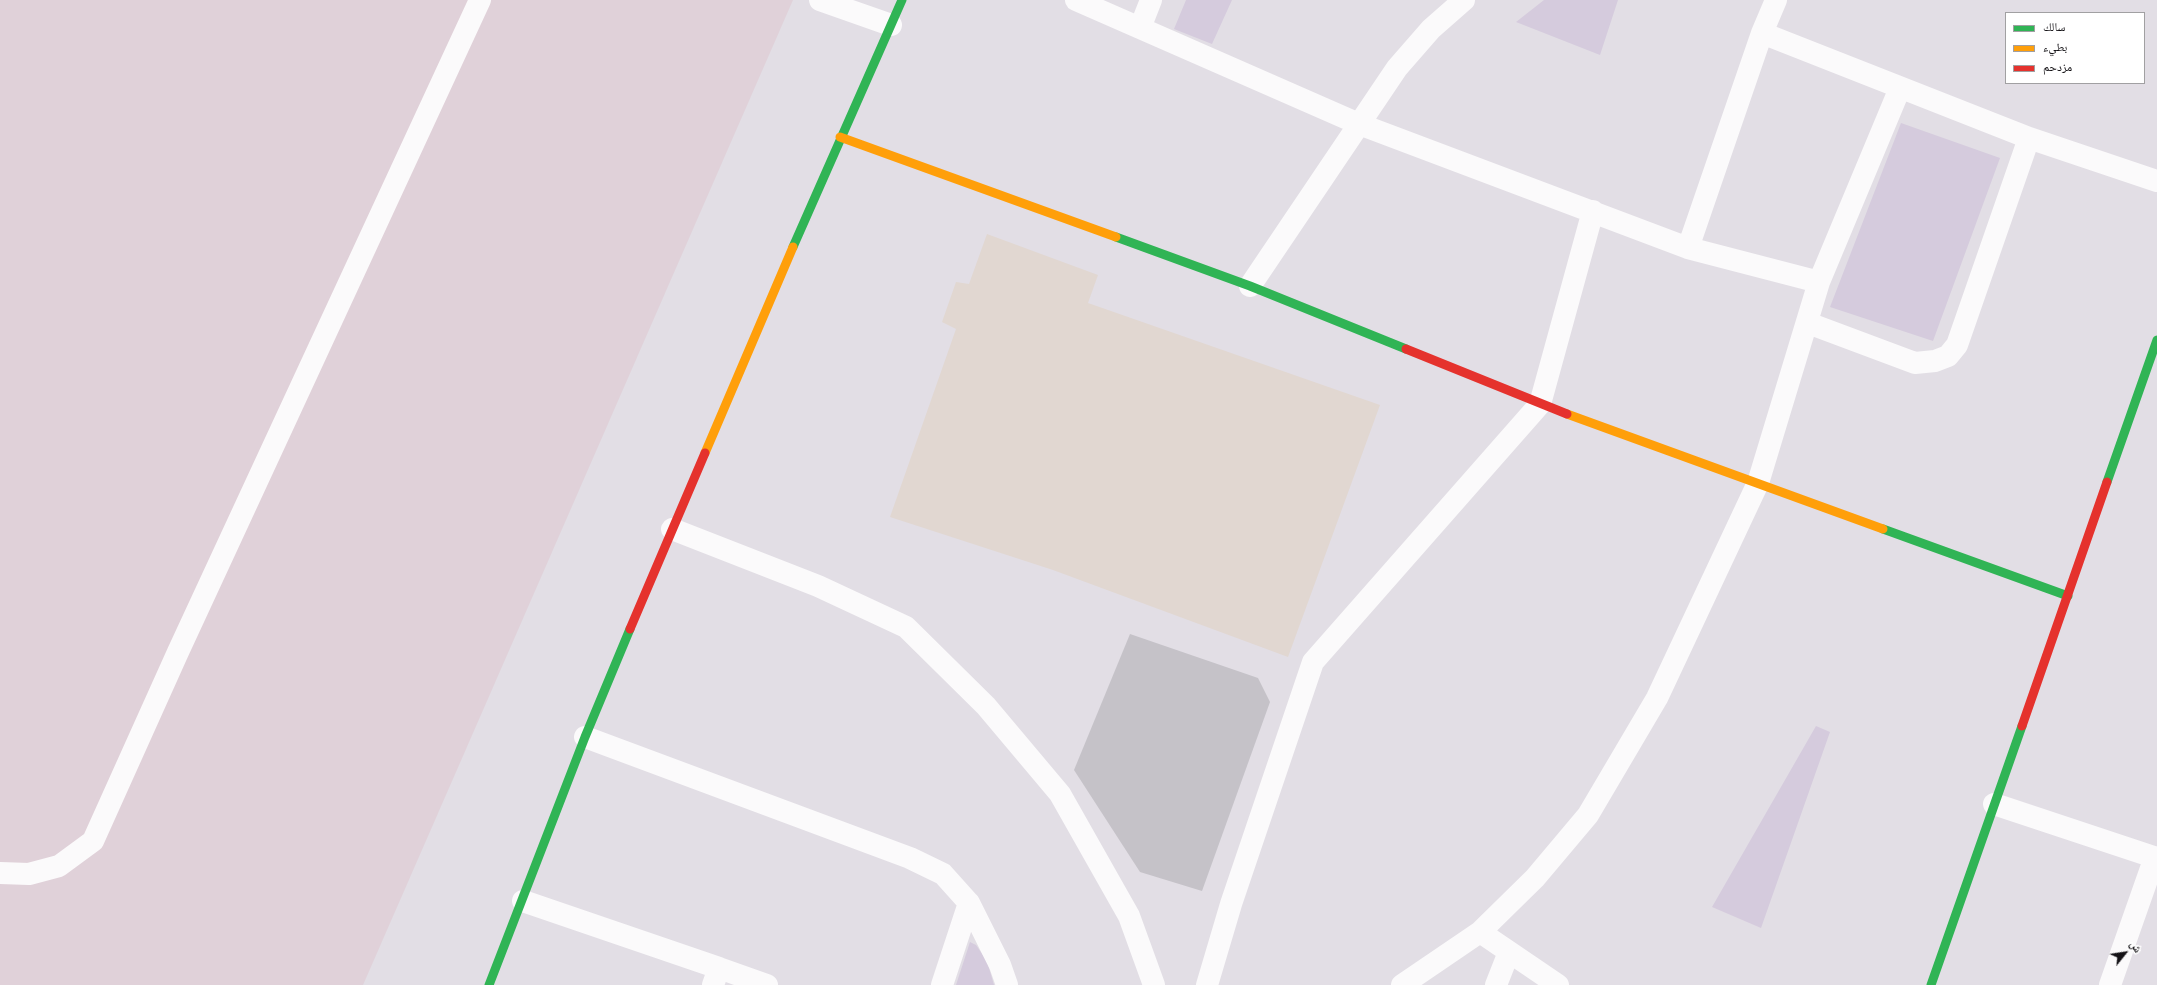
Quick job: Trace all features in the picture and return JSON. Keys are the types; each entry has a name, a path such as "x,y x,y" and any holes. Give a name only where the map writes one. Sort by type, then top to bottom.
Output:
{"street":[{"path":"0,872 29,874 59,866 93,841 181,644 480,0"},
{"path":"820,0 891,25"},
{"path":"489,985 523,901 585,737 672,529 840,137 902,0"},
{"path":"1076,0 1359,124 1688,248 1819,282"},
{"path":"1140,28 1151,0"},
{"path":"1250,286 1397,68 1431,30 1464,0"},
{"path":"1688,248 1762,33 1776,0"},
{"path":"1762,33 2029,138 2157,181"},
{"path":"1402,985 1480,932 1535,878 1588,815 1657,698 1758,483 1808,323 1819,282 1900,88"},
{"path":"840,137 1250,286 1540,404 2068,596"},
{"path":"1808,323 1916,363 1936,361 1948,356 1957,345 2029,138"},
{"path":"1206,985 1231,904 1313,662 1540,404 1593,212"},
{"path":"1931,985 2157,340"},
{"path":"672,529 818,586 906,627 986,706 1060,794 1129,916 1154,985"},
{"path":"585,737 910,858 943,874 969,903 1000,965 1007,985"},
{"path":"1994,804 2156,857 2110,985"},
{"path":"523,901 716,977 767,985"},
{"path":"942,985 969,903"},
{"path":"1480,932 1558,985"},
{"path":"1496,985 1509,952"}],"shaded area":[{"path":"0,0 793,0 363,985 0,985"},
{"path":"1186,0 1232,0 1212,44 1174,29"},
{"path":"1544,0 1618,0 1600,55 1516,22"},
{"path":"1901,123 2000,158 1933,341 1830,307"},
{"path":"987,234 1098,275 1088,303 1380,405 1288,657 1053,570 890,517 956,329 942,322 956,282 969,284"},
{"path":"1816,726 1830,732 1761,928 1712,907"},
{"path":"970,942 976,945 987,961 994,985 956,985"}],"building":[{"path":"1130,634 1258,678 1270,702 1202,891 1140,872 1074,770"}],"traffic: fast":[{"path":"793,247 902,0"},
{"path":"1116,237 1250,286 1406,349"},
{"path":"2107,482 2157,340"},
{"path":"1883,529 2068,596"},
{"path":"489,985 585,737 630,629"},
{"path":"1931,985 2022,726"}],"traffic: slow":[{"path":"840,137 1116,237"},
{"path":"705,453 793,247"},
{"path":"1567,414 1883,529"}],"traffic: jam":[{"path":"1406,349 1567,414"},
{"path":"630,629 705,453"},
{"path":"2022,726 2107,482"}]}
